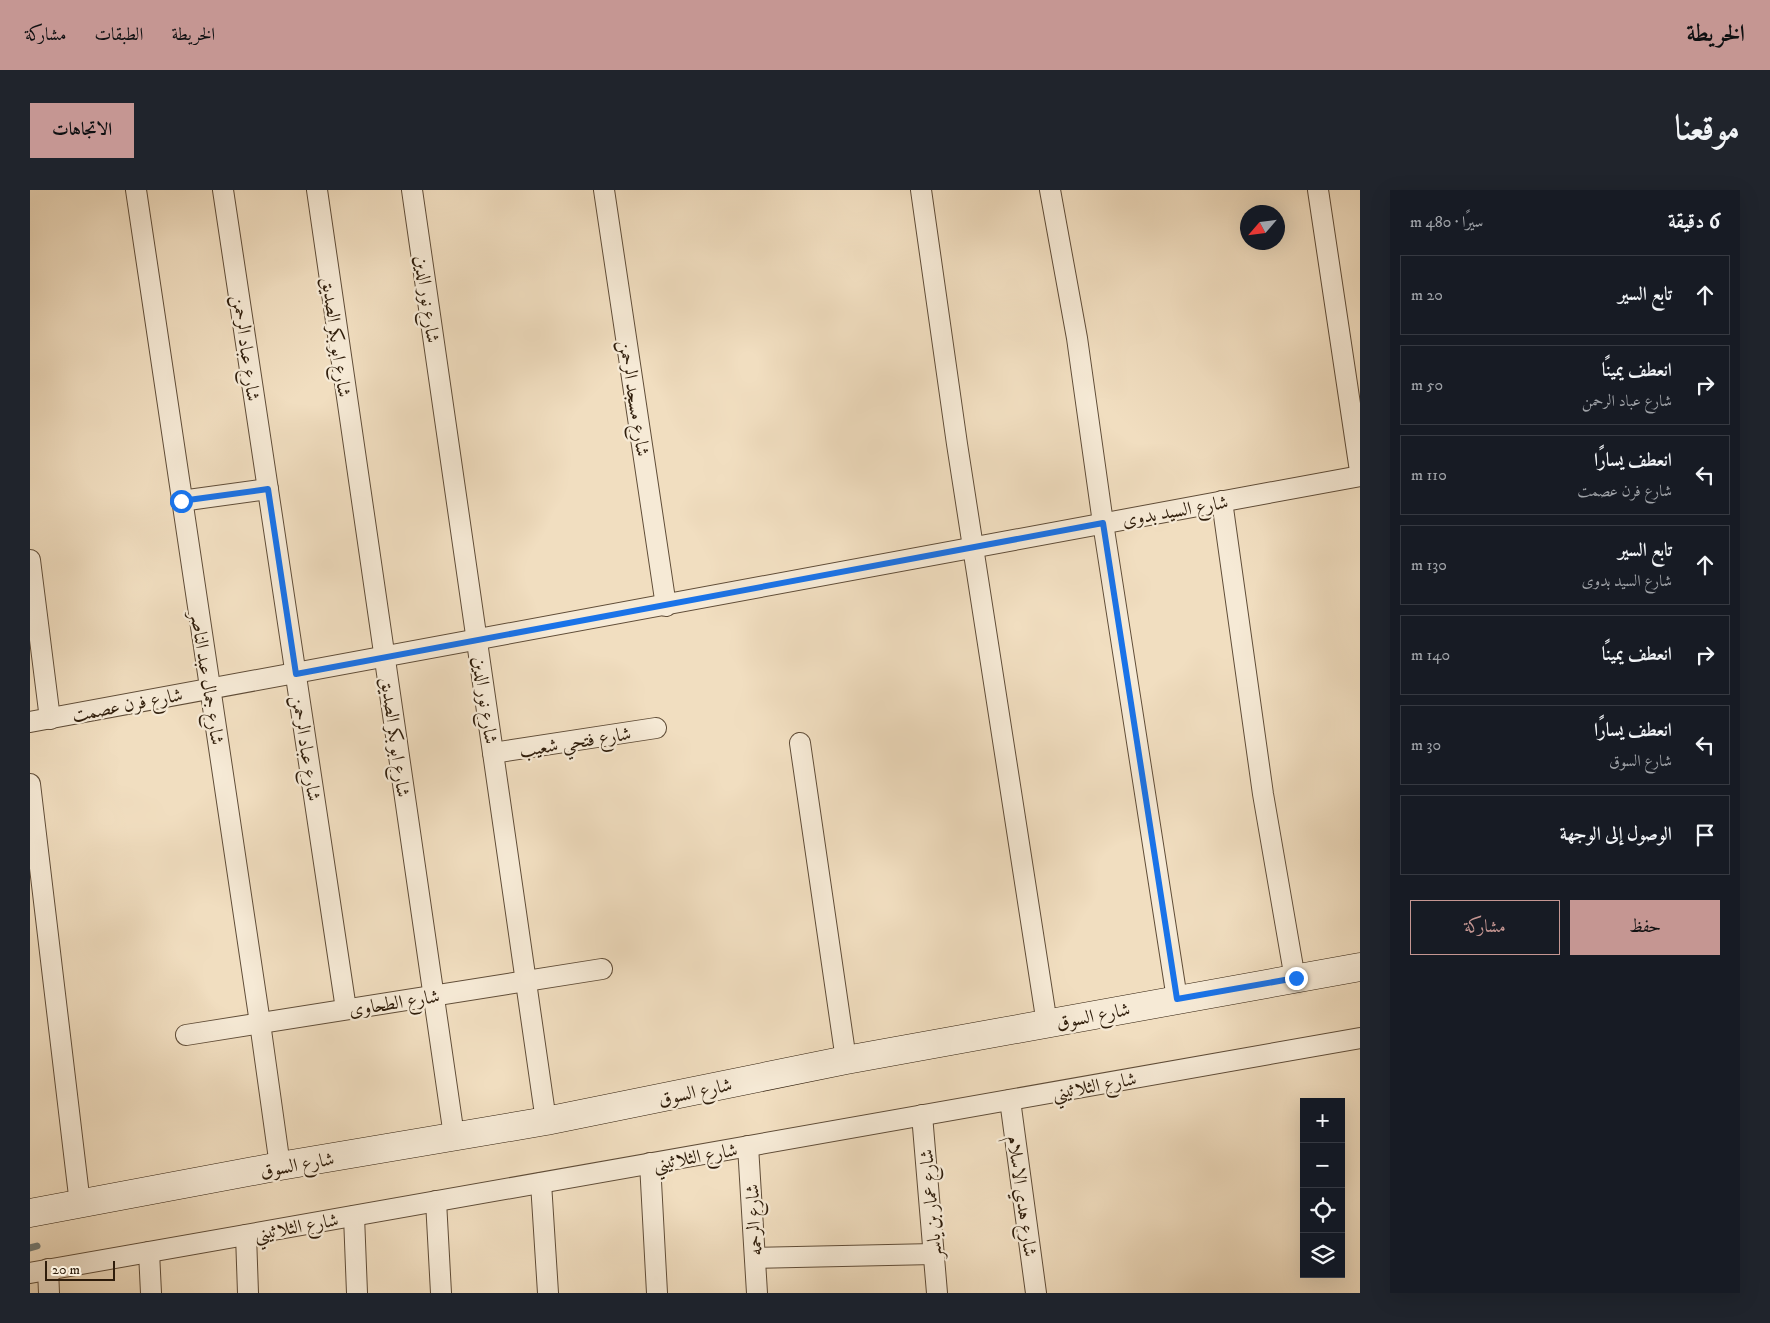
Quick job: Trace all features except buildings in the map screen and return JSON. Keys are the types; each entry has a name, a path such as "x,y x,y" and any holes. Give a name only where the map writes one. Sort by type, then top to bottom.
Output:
{"street":[{"name":"شارع جمال عبد الناصر","path":"136,190 280,1166"},
{"name":"شارع عباد الرحمن","path":"224,190 346,1010"},
{"name":"شارع ابو بكر الصديق","path":"317,190 454,1136"},
{"name":"شارع نور الدين","path":"412,190 546,1121"},
{"name":"شارع مسجد الرحمن","path":"604,190 666,606"},
{"path":"921,190 973,547 1047,1024"},
{"path":"1050,190 1077,338 1103,523 1177,999"},
{"path":"1318,190 1360,470"},
{"name":"شارع السيد بدوى","path":"666,606 1360,476"},
{"path":"181,501 268,489"},
{"path":"1222,501 1264,794 1296,978"},
{"path":"30,560 50,719"},
{"name":"شارع فرن عصمت","path":"30,722 666,606"},
{"name":"شارع فتحي شعيب","path":"493,753 656,728"},
{"path":"800,742 846,1060"},
{"path":"30,784 80,1204"},
{"name":"شارع السوق","path":"30,1213 280,1166 546,1121 846,1060 1360,967"},
{"name":"شارع الطحاوى","path":"186,1035 602,969"},
{"name":"شارع الثلاثيني","path":"39,1271 1360,1038"},
{"name":"شارع هدي الاسلام","path":"1010,1100 1036,1293"},
{"name":"شارع عمار بن ياسر","path":"922,1115 937,1293"},
{"name":"شارع الرحمه","path":"748,1146 757,1293"},
{"path":"650,1163 657,1293"},
{"path":"541,1183 548,1293"},
{"path":"436,1201 442,1293"},
{"path":"354,1216 357,1293"},
{"path":"246,1235 248,1293"},
{"path":"149,1252 151,1293"},
{"path":"755,1258 934,1254"},
{"path":"39,1271 49,1293"}],"waterway":[{"path":"30,1248 37,1246"}],"route":[{"path":"181,501 268,489 296,674 1103,523 1177,999 1296,978"}]}
